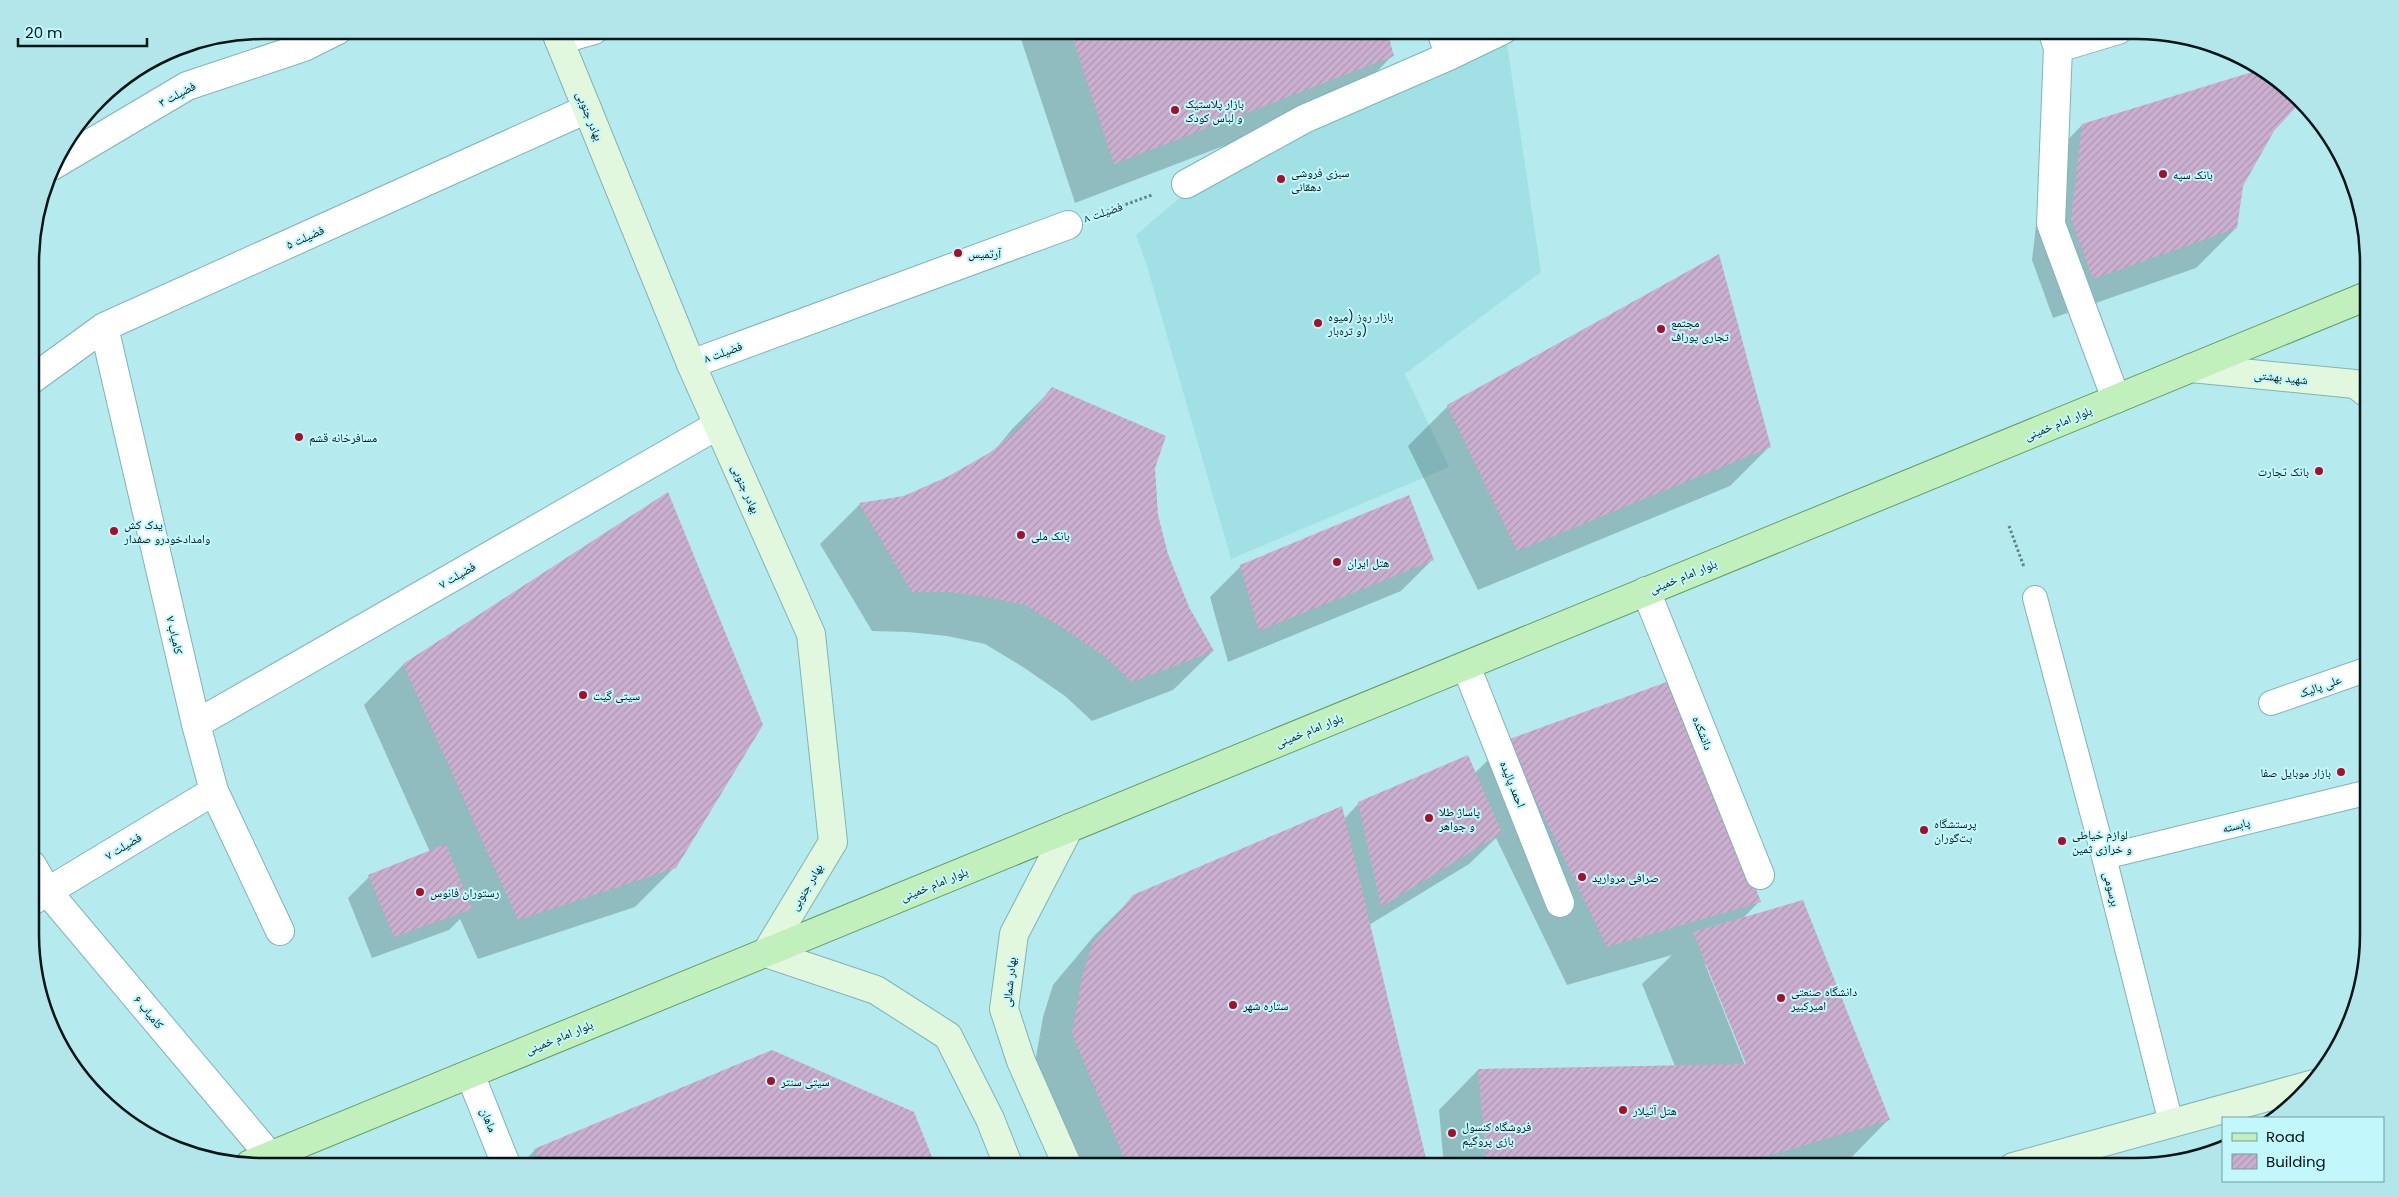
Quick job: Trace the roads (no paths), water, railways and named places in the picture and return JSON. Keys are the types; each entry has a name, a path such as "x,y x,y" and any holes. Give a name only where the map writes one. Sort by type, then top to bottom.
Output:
{"main road":[{"name":"بهادر جنوبی","path":"559,39 691,364 811,634 833,842 766,953"},
{"name":"بلوار امام خمینی","path":"265,1158 2360,299"},
{"name":"شهید بهشتی","path":"2191,368 2355,384 2360,387"},
{"name":"بهادر شمالی","path":"1064,1158 1022,1061 1004,1008 1014,934 1069,828"},
{"path":"766,953 876,990 948,1036 990,1119 1005,1158"},
{"path":"2042,1158 2300,1088"}],"street":[{"name":"فضیلت ۳","path":"65,158 187,86 304,47 320,39"},
{"path":"1444,39 1449,56"},
{"path":"1186,184 1304,119 1484,39"},
{"path":"2055,39 2051,224 2116,399"},
{"name":"فضیلت ۵","path":"39,374 104,327 587,109"},
{"name":"فضیلت ۸","path":"691,364 1068,225"},
{"name":"کامیاب ۷","path":"104,327 196,724 214,791 280,931"},
{"name":"فضیلت ۷","path":"196,724 718,425"},
{"name":"دانشکده","path":"1646,592 1760,875"},
{"name":"احمد پالیده","path":"1466,666 1560,903"},
{"name":"فضیلت ۷","path":"39,896 214,791"},
{"name":"کامیاب ۶","path":"39,896 258,1158"},
{"name":"ماهان","path":"470,1074 503,1158"}],"lane":[{"name":"برسومی","path":"2035,598 2104,857 2171,1123"},
{"name":"علی پالیک","path":"2271,703 2360,671"},
{"name":"پابسته","path":"2104,857 2360,794"}],"place":[{"name":"بازار پلاستیک و لباس کودک","path":"1175,110"},
{"name":"بانک سپه","path":"2163,174"},
{"name":"سبزی فروشی دهقانی","path":"1281,179"},
{"name":"آرتمیس","path":"958,253"},
{"name":"بازار روز (میوه و تره‌بار)","path":"1318,323"},
{"name":"مجتمع تجاری پوراف","path":"1661,329"},
{"name":"مسافرخانه قشم","path":"299,437"},
{"name":"بانک تجارت","path":"2319,471"},
{"name":"یدک کش وامدادخودرو صفدار","path":"114,531"},
{"name":"بانک ملی","path":"1021,535"},
{"name":"هتل ایران","path":"1337,562"},
{"name":"سیتی گیت","path":"583,695"},
{"name":"بازار موبایل صفا","path":"2341,772"},
{"name":"پاساژ طلا و جواهر","path":"1429,818"},
{"name":"پرستشگاه بت‌گوران","path":"1924,830"},
{"name":"لوازم خیاطی و خرازی ثمین","path":"2062,841"},
{"name":"صرافی مروارید","path":"1582,877"},
{"name":"رستوران فانوس","path":"420,892"},
{"name":"دانشگاه صنعتی امیرکبیر","path":"1781,998"},
{"name":"ستاره شهر","path":"1233,1005"},
{"name":"سیتی سنتر","path":"771,1081"},
{"name":"هتل آتیلار","path":"1623,1110"},
{"name":"فروشگاه کنسول بازی پروگیم","path":"1452,1133"}]}
